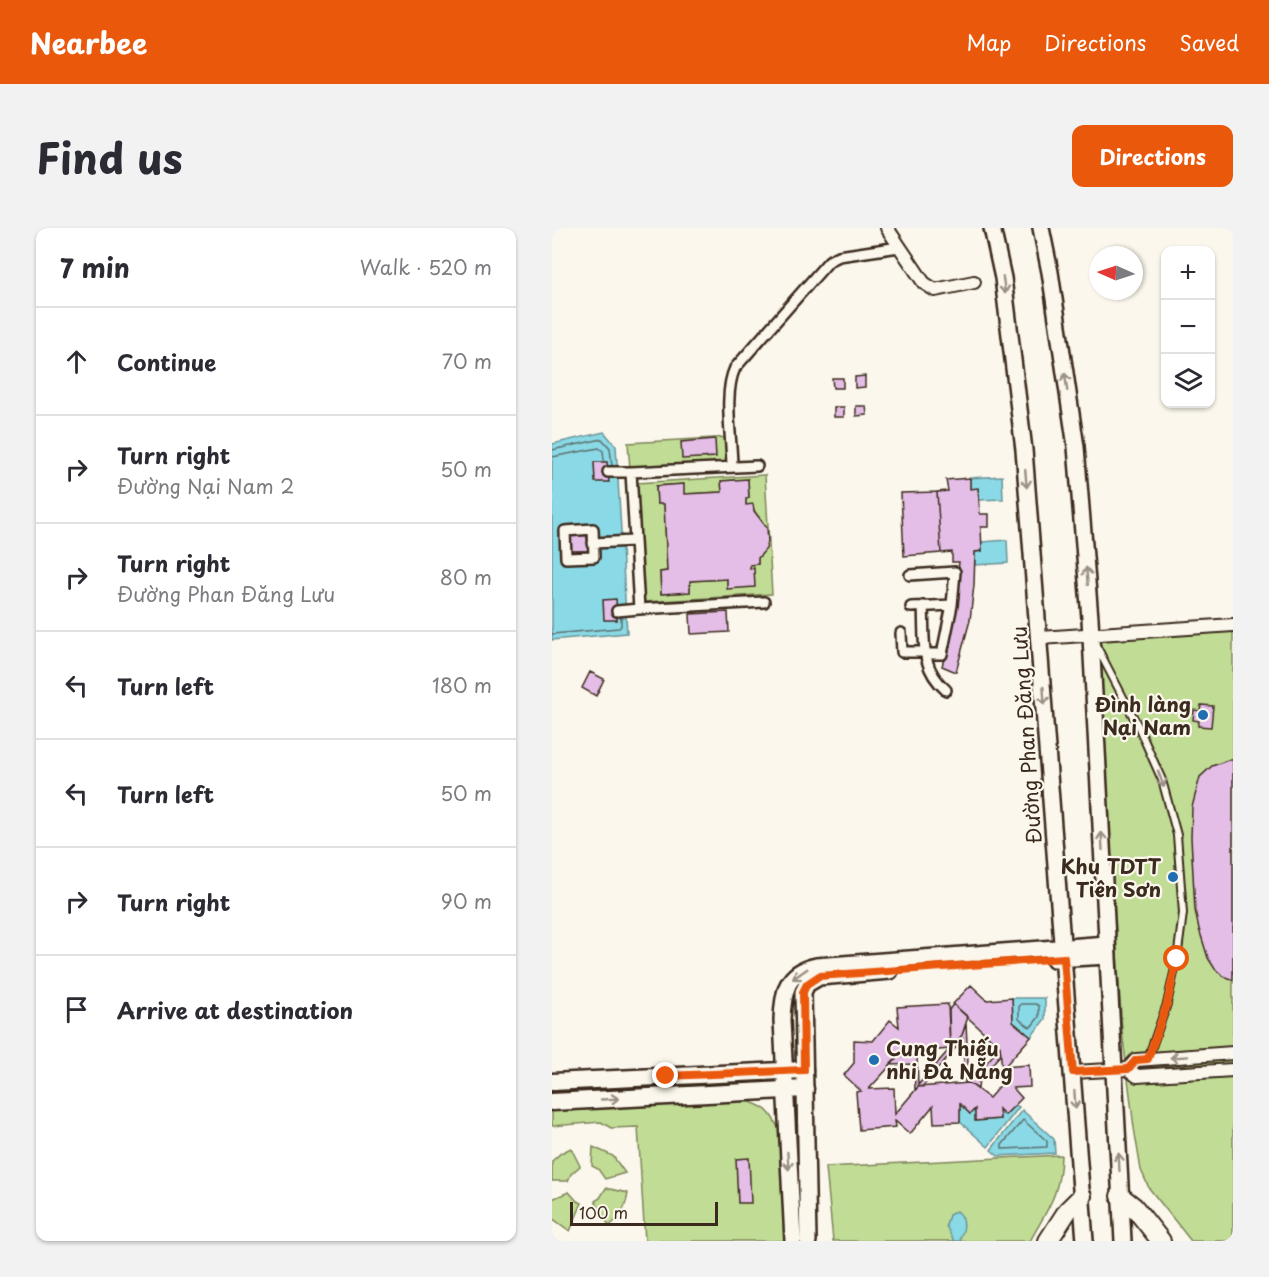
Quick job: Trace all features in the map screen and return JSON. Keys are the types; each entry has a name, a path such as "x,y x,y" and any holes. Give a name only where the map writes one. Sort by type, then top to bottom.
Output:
{"main road":[{"path":"552,1083 804,1070"},
{"path":"666,1076 667,1096"},
{"path":"552,1102 805,1089"},
{"path":"1048,1241 1068,1210 1082,1196"},
{"path":"1120,1196 1134,1207 1161,1241"}],"street":[{"path":"887,228 898,248 924,283 935,290 974,282"},
{"name":"Đường Phan Đăng Lưu","path":"993,228 1003,278 1024,450 1086,1241"},
{"path":"1041,228 1050,272 1076,447 1091,634 1108,950 1121,1069 1120,1196 1123,1241"},
{"path":"732,467 729,427 731,376 735,368 829,261 839,256 898,248"},
{"path":"608,472 757,466"},
{"path":"631,472 639,609"},
{"path":"594,543 634,541"},
{"path":"901,633 902,652 942,654 952,605 955,572 910,575"},
{"path":"617,611 764,602"},
{"path":"911,607 952,605"},
{"path":"923,606 929,670 946,690"},
{"path":"1040,638 1233,625"},
{"path":"793,1241 782,1020 783,992 790,981 807,968 1108,950"},
{"path":"808,1241 803,992 807,984 819,976 1064,952"},
{"path":"1073,1072 1121,1069 1136,1060 1233,1053"},
{"path":"1121,1069 1137,1077 1233,1070"}],"lane":[{"path":"1091,634 1138,726 1162,780 1177,835 1183,913 1177,959 1167,1004 1148,1059"}],"green space":[{"path":"730,437 732,463 630,468 628,443"},
{"path":"765,475 772,594 644,602 637,483","holes":["748,479 749,498 746,499 746,505 753,505 768,534 767,543 758,558 758,564 750,565 750,569 753,568 727,588 727,579 690,581 690,592 661,594 660,572 667,571 664,504 657,504 656,486 683,484 684,494 722,492 721,481"]},
{"name":"Khu TDTT Tiên Sơn","path":"1233,630 1233,1241 1191,1241 1149,1188 1141,1170 1134,1128 1122,1030 1097,639"},
{"path":"741,1099 766,1110 780,1133 785,1241 645,1241 638,1127 611,1128 601,1122 552,1126 552,1110"},
{"path":"593,1147 613,1156 625,1173 605,1179 598,1169 592,1166"},
{"path":"571,1148 580,1166 571,1174 568,1181 552,1181 552,1161"},
{"path":"1061,1155 1055,1191 1030,1241 833,1241 826,1167"},
{"path":"606,1188 628,1193 622,1212 609,1226 595,1201 600,1198"},
{"path":"569,1192 582,1203 570,1231 552,1218 552,1199"}],"water":[{"path":"604,432 616,446 627,633 552,640 552,444"},
{"path":"1002,476 1003,499 979,500 978,489 970,489 970,478"},
{"path":"1007,540 1008,563 975,565 975,552 982,551 982,542"},
{"path":"1012,998 1045,998 1045,1019 1031,1037 1013,1022"},
{"path":"960,1104 970,1114 974,1110 976,1121 1000,1119 999,1109 1005,1115 1015,1105 1019,1107 988,1147 960,1122"},
{"path":"1022,1110 1054,1139 1055,1153 998,1156 991,1150"},
{"path":"957,1211 963,1220 964,1227 960,1238 962,1241 954,1241 946,1226 949,1215"}],"building":[{"path":"865,376 865,387 855,388 855,377"},
{"path":"832,378 843,378 843,388 833,388"},
{"path":"856,406 866,406 867,415 856,416"},
{"path":"834,407 844,407 844,417 834,417"},
{"path":"715,439 716,457 682,459 681,442"},
{"path":"594,462 607,462 609,482 595,482"},
{"path":"970,478 970,489 978,488 980,514 989,514 989,527 981,527 982,551 975,552 970,620 956,672 942,666 950,636 959,562 952,562 952,552 941,553 937,492 948,491 946,480"},
{"path":"748,479 749,498 746,499 746,505 753,504 754,511 767,528 768,541 766,549 758,558 758,564 750,565 750,569 754,568 755,587 727,589 727,579 690,581 690,592 661,594 660,572 667,571 664,504 657,504 656,486 684,484 684,494 722,492 721,481"},
{"path":"937,492 941,553 904,556 901,493"},
{"path":"587,534 588,551 570,551 569,535"},
{"path":"616,599 617,620 604,620 603,600"},
{"path":"728,612 729,632 691,634 690,614"},
{"path":"590,672 604,679 596,696 582,688"},
{"name":"Đình làng Nại Nam","path":"1201,705 1213,706 1211,727 1198,726 1199,721 1193,720 1194,710 1200,711"},
{"path":"1233,760 1233,980 1223,976 1215,969 1208,958 1199,929 1195,910 1191,838 1192,807 1200,777 1212,766"},
{"name":"Cung Thiếu nhi Đà Nẵng","path":"971,985 987,1000 1012,998 1013,1022 1031,1037 1004,1067 1029,1065 1030,1087 1013,1088 1022,1098 1005,1115 999,1109 1000,1119 975,1121 975,1109 970,1114 960,1104 960,1122 934,1123 933,1106 910,1134 895,1121 896,1127 859,1130 856,1092 861,1091 844,1075 854,1063 854,1040 873,1041 890,1020 899,1027 897,1007 948,1004 950,1049 902,1053 869,1089 894,1088 895,1114 918,1087 969,1083 989,1098 1003,1082 1000,1047 953,1004"},
{"path":"953,1004 968,1017 962,1035 950,1049 949,1010"},
{"path":"966,1024 969,1083 965,1083 963,1039 923,1086 915,1090 914,1064 890,1065 898,1057 917,1056 918,1085 962,1035"},
{"path":"1000,1047 1001,1054 979,1079 978,1089 969,1083"},
{"path":"749,1158 751,1203 738,1203 736,1159"}],"place":[{"name":"Đình làng Nại Nam","path":"1203,715"},
{"name":"Khu TDTT Tiên Sơn","path":"1173,877"},
{"name":"Cung Thiếu nhi Đà Nẵng","path":"874,1060"}],"route":[{"path":"666,1076 804,1070 803,992 807,984 819,976 1064,958 1073,1072 1128,1069 1136,1060 1148,1059 1167,1004 1177,959"}]}
